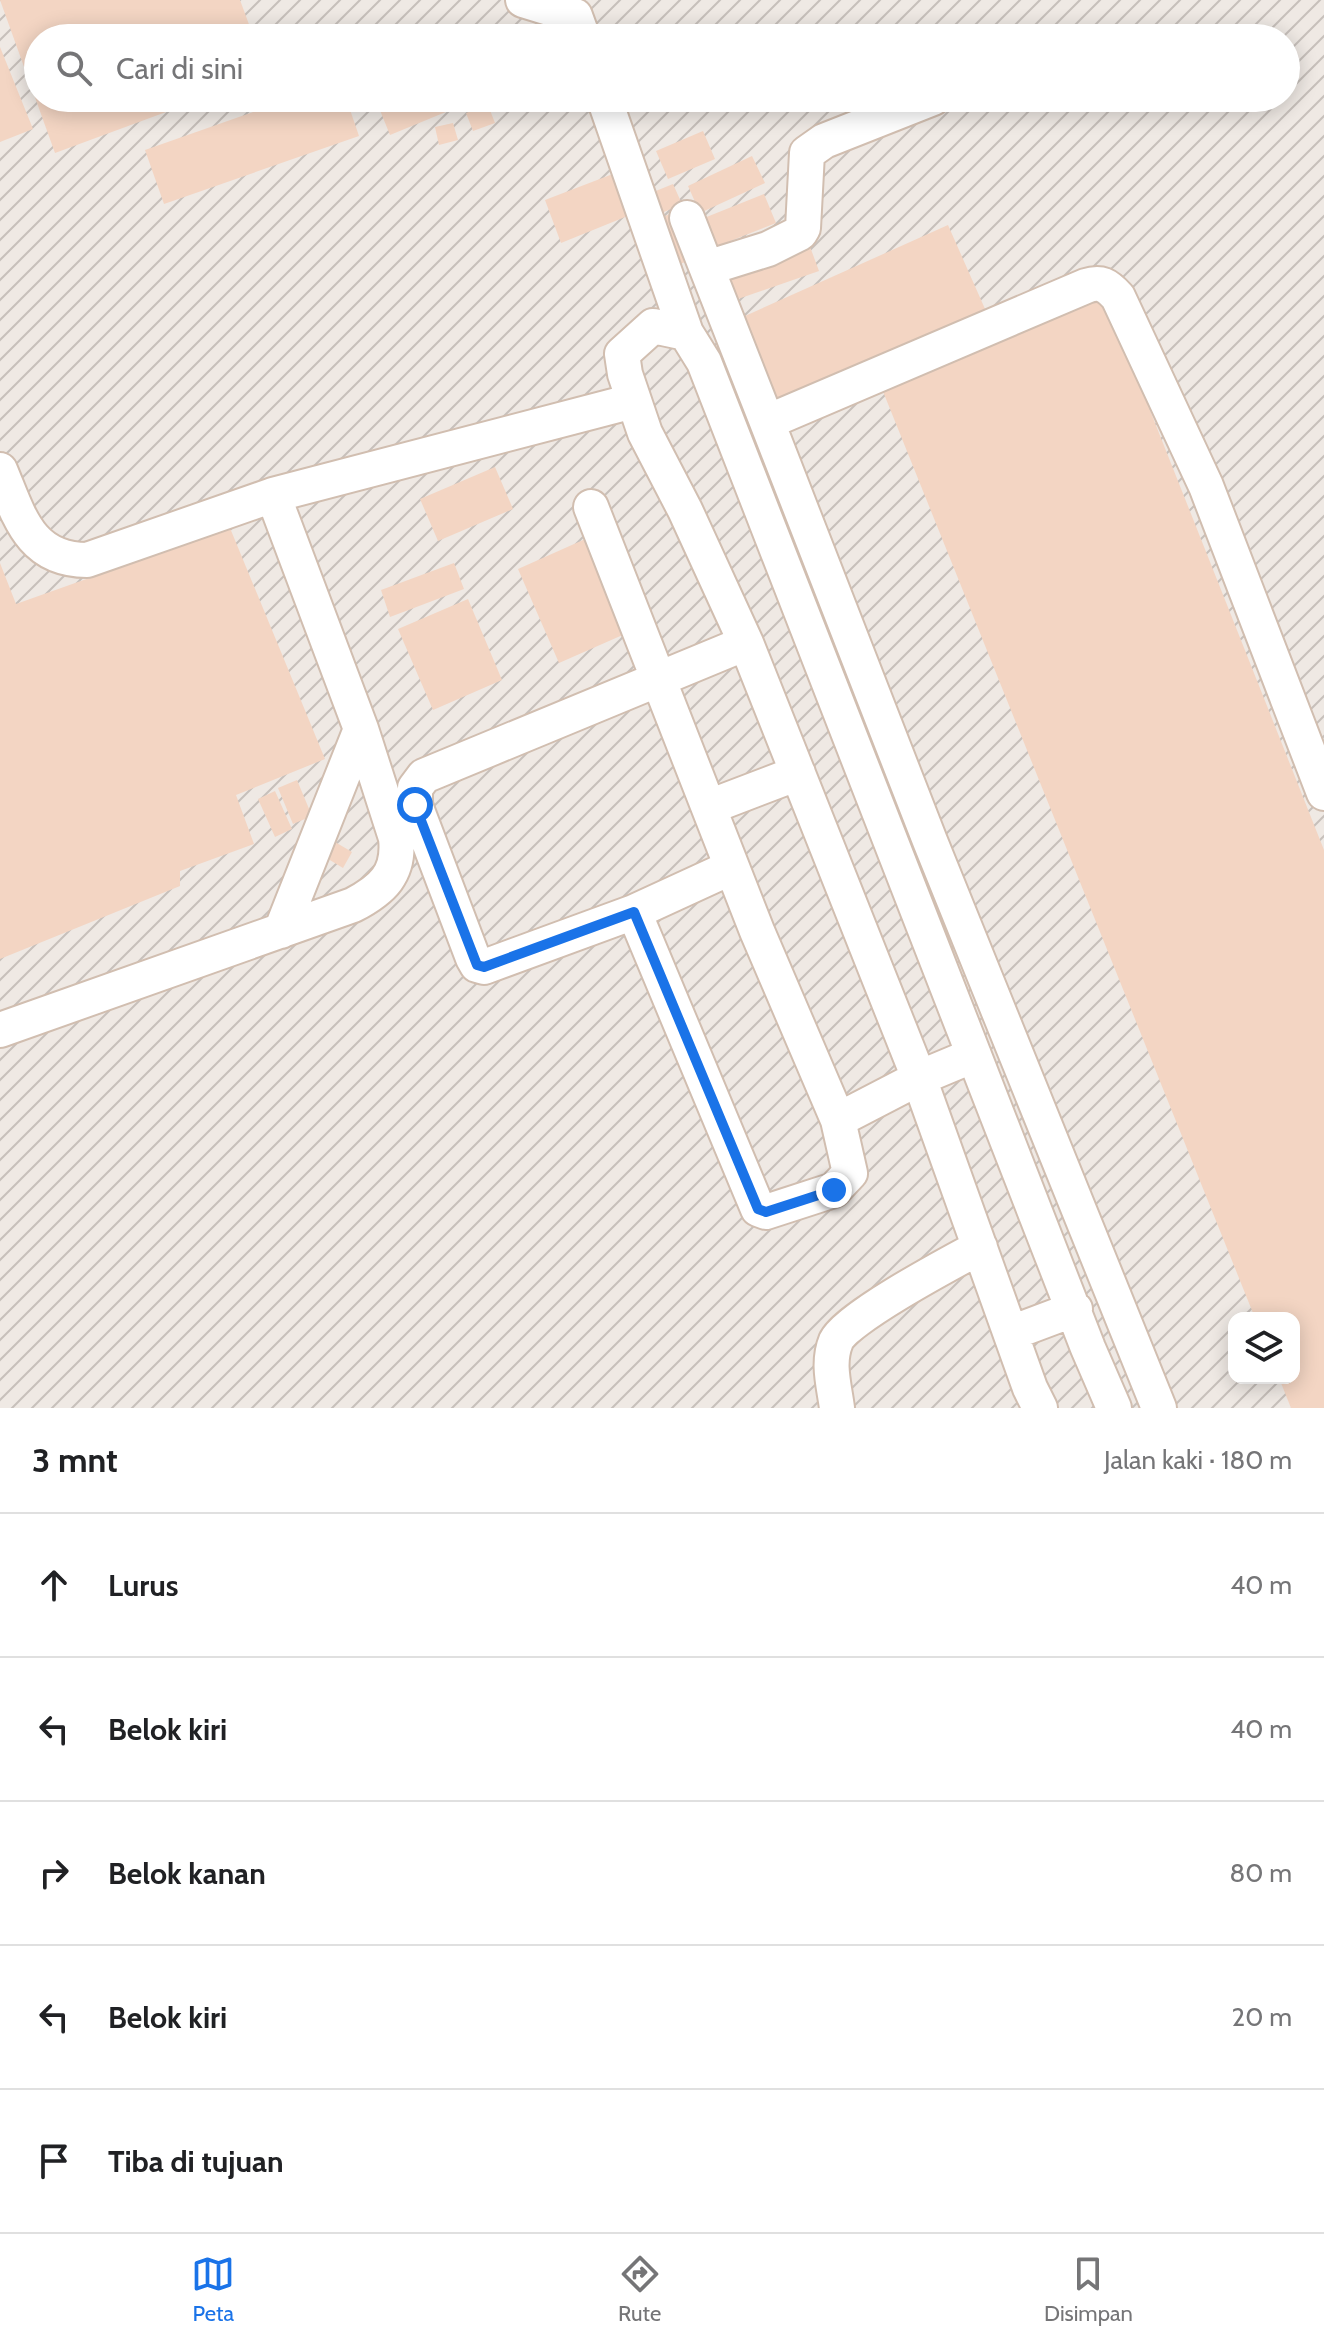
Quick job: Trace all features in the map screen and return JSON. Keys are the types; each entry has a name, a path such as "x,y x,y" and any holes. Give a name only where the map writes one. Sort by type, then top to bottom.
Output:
{"lane":[{"path":"569,24 523,0 575,16 578,24"},
{"path":"602,112 682,332 704,362 1114,1408"},
{"path":"609,112 682,332"},
{"path":"707,268 768,249 800,233 806,201 807,153 824,141 898,112"},
{"path":"687,218 924,826 1159,1408"},
{"path":"767,422 1076,290 1096,283 1107,285 1118,297 1206,486 1324,793"},
{"path":"682,332 653,326 622,354 633,401 645,433 685,510 746,643 919,1078 1030,1388 1040,1408"},
{"path":"0,470 23,523 35,540 48,551 68,560 87,560 273,495 633,401"},
{"path":"0,1030 353,905 378,892 398,857 396,838 361,729 273,495"},
{"path":"591,507 732,867 838,1120 850,1173 834,1190 766,1212 758,1209 634,912"},
{"path":"732,867 634,912 484,967 477,965 415,805 415,788 424,776 746,643"},
{"path":"281,931 361,729"},
{"path":"709,807 798,773"},
{"path":"838,1120 919,1078 974,1055"},
{"path":"837,1408 830,1362 837,1337 923,1277 980,1247"},
{"path":"1011,1333 1075,1309"}],"shaded area":[{"path":"0,0 1324,0 1324,1408 0,1408"}],"building":[{"path":"0,0 240,0 249,24 24,24 24,67"},
{"path":"0,47 33,129 0,142"},
{"path":"40,112 166,112 55,153"},
{"path":"253,112 351,112 359,136 164,204 145,150"},
{"path":"381,112 446,112 390,135"},
{"path":"491,112 495,123 473,131 466,113"},
{"path":"453,123 458,140 439,145 435,127"},
{"path":"703,131 715,159 668,179 656,151"},
{"path":"752,156 765,183 700,213 688,186"},
{"path":"618,172 635,213 561,243 545,200"},
{"path":"673,184 682,204 655,216 646,195"},
{"path":"764,194 776,223 710,249 699,220"},
{"path":"679,210 699,256 678,265 658,219"},
{"path":"948,225 989,318 777,413 736,320"},
{"path":"809,244 819,271 735,300 726,272"},
{"path":"1102,289 1324,850 1324,1408 1291,1408 1281,1384 1300,1384 1300,1312 1253,1312 878,379"},
{"path":"495,467 513,509 438,541 420,499"},
{"path":"230,528 325,759 236,795 254,844 180,871 180,886 0,959 0,563 16,604"},
{"path":"592,536 634,630 559,663 518,569"},
{"path":"454,563 464,589 390,617 381,590"},
{"path":"468,599 502,680 433,710 398,629"},
{"path":"297,780 312,816 293,824 278,788"},
{"path":"275,791 292,829 275,837 258,799"},
{"path":"330,839 352,852 343,868 320,854"}],"route":[{"path":"415,805 477,965 484,967 634,912 758,1209 766,1212 834,1190"}]}
